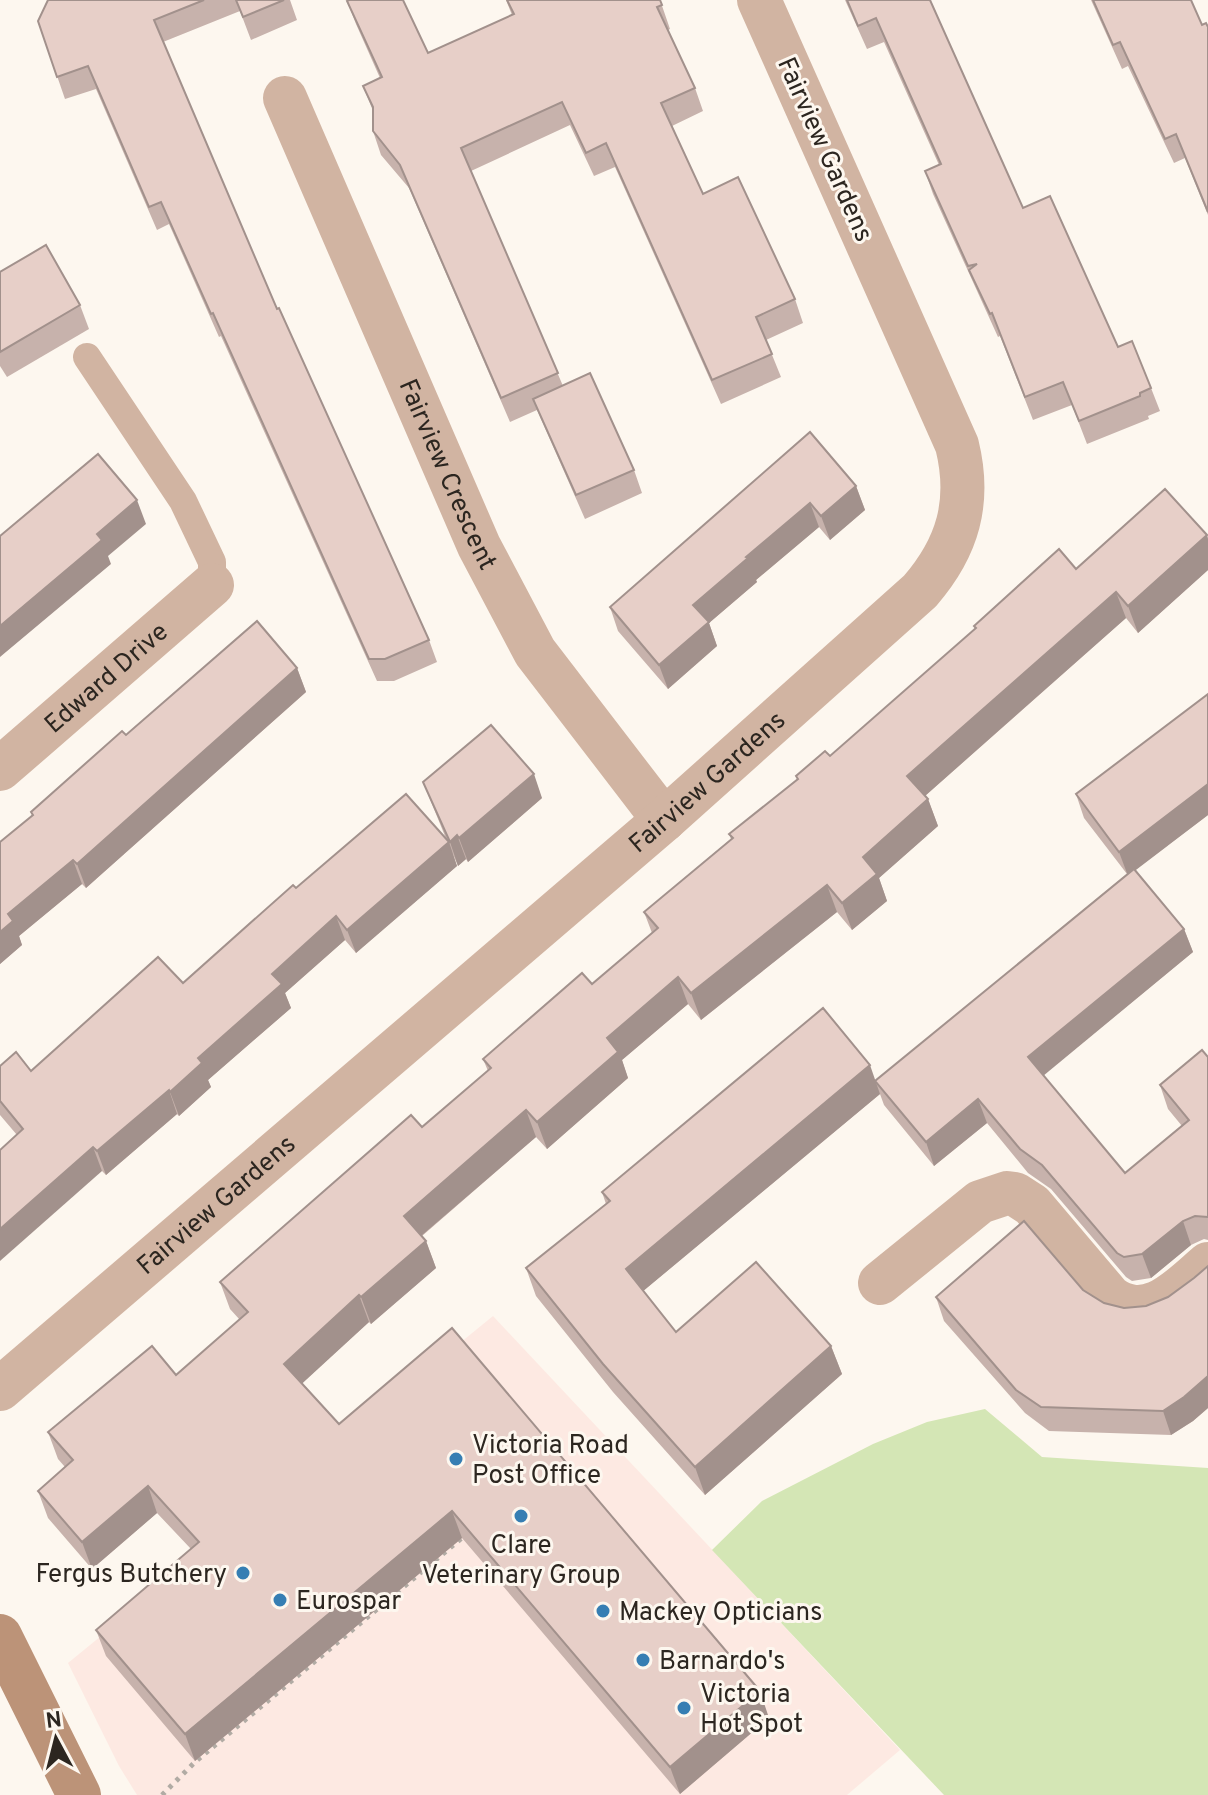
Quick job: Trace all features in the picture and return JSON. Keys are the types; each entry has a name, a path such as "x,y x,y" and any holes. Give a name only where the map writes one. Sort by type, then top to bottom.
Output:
{"street":[{"name":"Fairview Gardens","path":"0,1389 664,820 920,591 938,570 951,547 962,503 963,472 952,431 759,0"},
{"name":"Fairview Crescent","path":"285,98 479,546 535,652 664,820"},
{"name":"Edward Drive","path":"0,769 212,585"},
{"path":"880,1283 980,1202 1007,1193 1028,1201 1110,1297 1123,1305 1152,1307 1169,1297 1208,1264"},
{"path":"0,1636 79,1795"}],"lane":[{"path":"87,357 183,501 212,562 212,585"}],"path":[{"path":"162,1795 195,1762 463,1537 472,1548"}],"shaded area":[{"path":"493,1316 900,1750 847,1795 137,1795 119,1766 68,1663"}],"green space":[{"path":"985,1409 1042,1457 1208,1468 1208,1795 944,1795 712,1550 762,1501 873,1444 927,1422"}],"building":[{"path":"48,0 204,0 154,20 277,309 429,640 385,659 369,659 161,202 149,207 88,66 57,77 38,21"},
{"path":"236,0 284,0 243,17"},
{"path":"349,0 403,0 428,53 514,14 507,0 660,0 662,5 657,7 695,88 661,103 703,194 738,177 795,299 756,317 772,354 712,380 606,143 586,153 562,102 461,148 558,373 501,398 400,165 373,131 373,107 363,86 382,77"},
{"path":"847,0 930,0 1023,208 1050,196 1118,347 1132,341 1151,388 1140,393 1140,396 1079,421 1063,382 1025,397 992,313 969,270 977,264 968,266 925,171 941,164 876,18 858,26"},
{"path":"1093,0 1191,0 1202,25 1206,23 1208,212 1176,134 1165,139 1120,42 1113,45"},
{"path":"46,245 80,305 0,352 0,272"},
{"path":"590,373 634,470 576,495 533,399"},
{"path":"810,432 856,486 821,516 810,503 693,605 709,622 659,665 610,607"},
{"path":"98,454 137,500 97,534 102,540 0,626 0,536"},
{"path":"1165,489 1207,535 1128,606 1116,592 907,776 928,799 863,857 877,874 842,903 827,885 691,993 678,977 607,1038 618,1052 537,1122 526,1110 404,1216 426,1241 361,1297 359,1295 284,1364 339,1424 452,1328 760,1691 670,1767 452,1511 185,1734 96,1630 199,1542 148,1486 82,1542 38,1491 73,1460 48,1432 152,1346 176,1375 248,1312 220,1282 411,1115 422,1127 491,1068 483,1059 582,973 592,984 658,928 644,912 733,838 729,834 798,779 796,776 825,751 830,756 976,628 974,626 1059,549 1076,569"},
{"path":"257,621 297,668 77,864 73,860 8,914 13,921 0,932 0,842 122,731 126,735"},
{"path":"1208,694 1208,784 1119,852 1076,794"},
{"path":"491,725 534,774 459,838 457,835 450,842 423,782"},
{"path":"406,794 449,842 347,930 336,916 272,974 282,984 198,1058 202,1063 97,1151 93,1147 0,1229 0,1150 23,1129 0,1101 0,1066 16,1052 31,1071 158,957 183,983 293,885 296,888"},
{"path":"1134,869 1184,929 1028,1057 1125,1173 1189,1120 1160,1085 1202,1050 1208,1057 1208,1217 1195,1216 1183,1221 1142,1254 1124,1257 1117,1253 1042,1165 1020,1149 978,1099 926,1142 875,1081"},
{"path":"823,1008 870,1065 626,1269 676,1332 756,1262 831,1346 695,1467 603,1364 526,1268 610,1201 602,1192"},
{"path":"1024,1221 1083,1290 1104,1303 1124,1308 1146,1306 1168,1297 1208,1266 1208,1376 1163,1411 1041,1407 1016,1390 936,1297"}],"place":[{"name":"Victoria Road Post Office","path":"456,1459"},
{"name":"Clare Veterinary Group","path":"521,1516"},
{"name":"Fergus Butchery","path":"243,1573"},
{"name":"Eurospar","path":"280,1600"},
{"name":"Mackey Opticians","path":"603,1611"},
{"name":"Barnardo's","path":"643,1660"},
{"name":"Victoria Hot Spot","path":"684,1708"}]}
